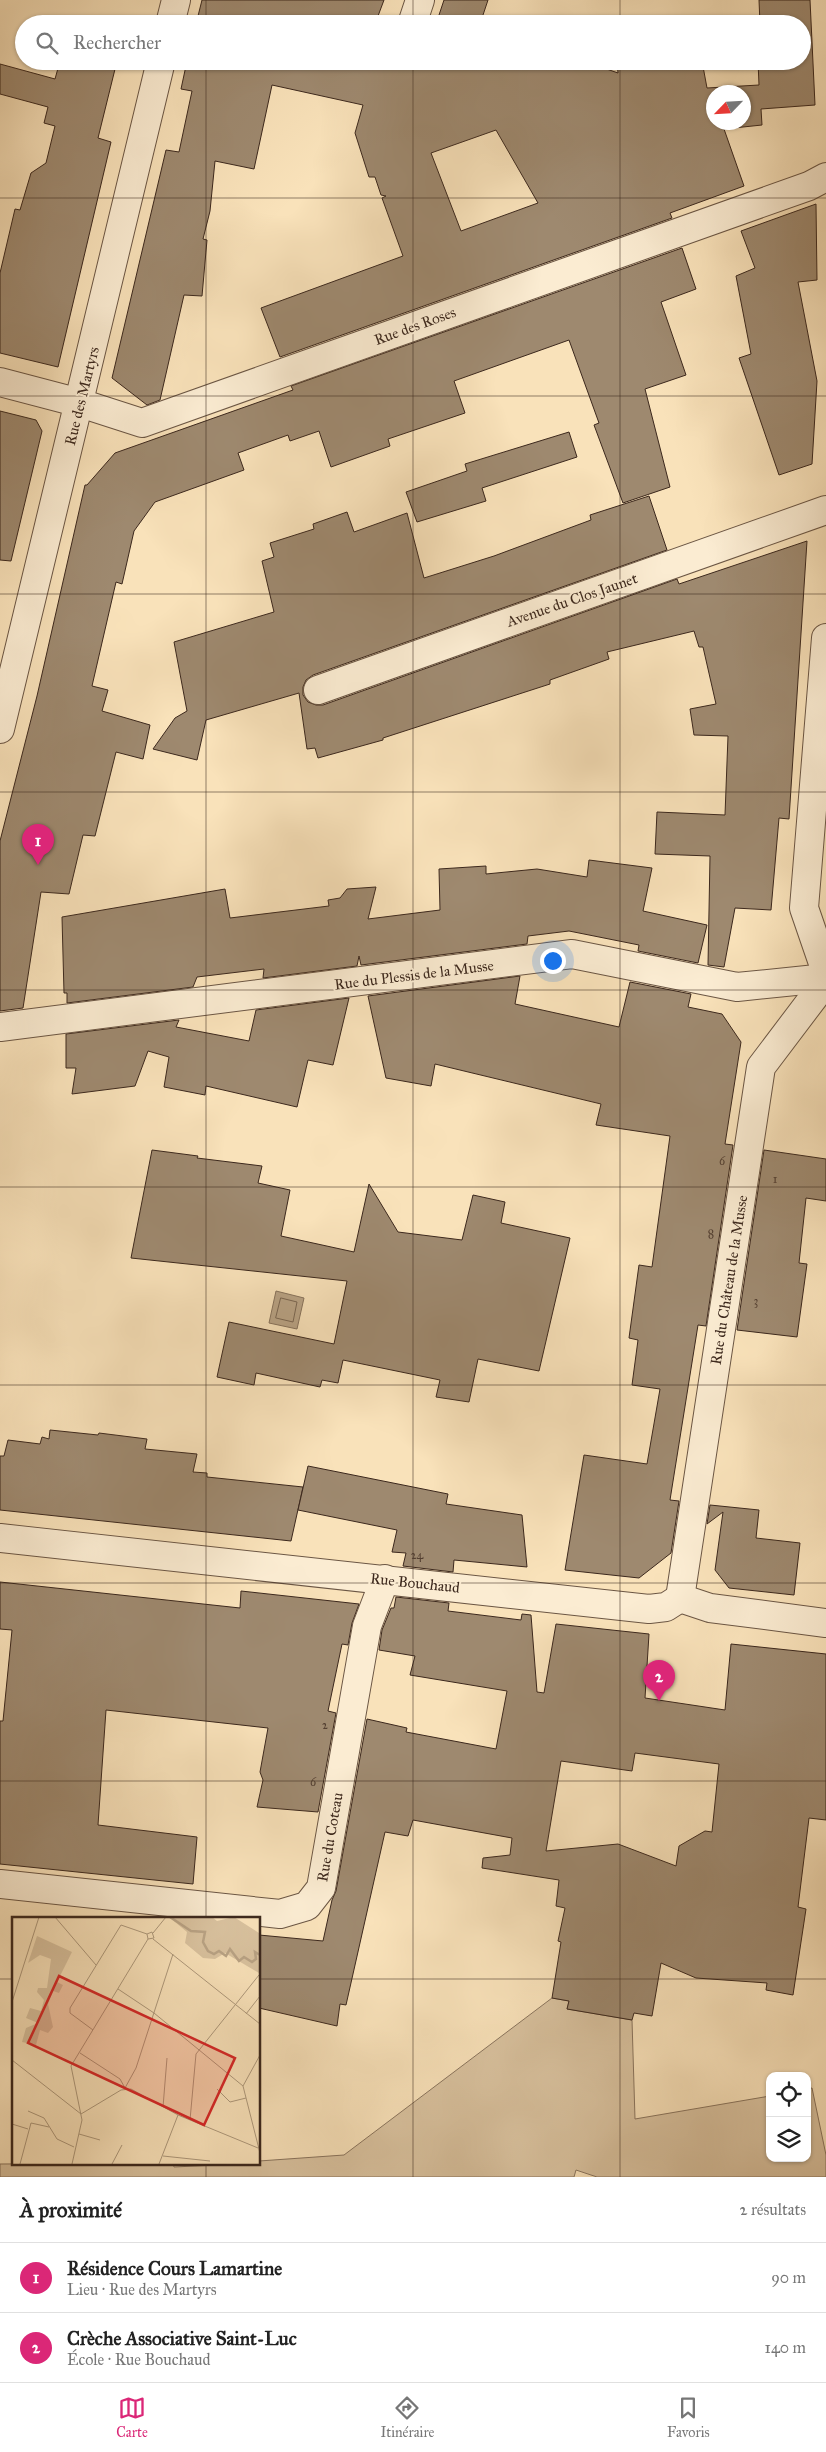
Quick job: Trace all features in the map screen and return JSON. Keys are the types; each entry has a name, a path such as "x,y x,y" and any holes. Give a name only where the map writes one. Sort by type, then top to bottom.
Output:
{"street":[{"path":"172,15 176,0"},
{"path":"415,15 420,0"},
{"name":"Rue des Martyrs","path":"0,729 159,70"},
{"name":"Rue des Roses","path":"0,382 80,403 142,423 809,186 826,177"},
{"name":"Avenue du Clos Jaunet","path":"318,690 826,510"},
{"path":"826,638 804,908 826,972"},
{"name":"Rue du Plessis de la Musse","path":"0,1027 572,954 736,987 826,980"},
{"name":"Rue du Château de la Musse","path":"680,1598 762,1067 826,980"},
{"name":"Rue Bouchaud","path":"0,1538 649,1609 666,1607 680,1598"},
{"name":"Rue du Coteau","path":"0,1884 280,1914 307,1906 321,1888 367,1626 386,1579"},
{"path":"680,1598 710,1608 826,1623"}],"shaded area":[{"path":"552,1998 569,2001 567,2009 632,2020 635,2119 766,2097 766,2162 811,2162 812,2088 826,2155 826,2177 597,2177 576,2170 574,2177 0,2177 0,2164 173,2164 174,2167 260,2164 260,2161 344,2155"}],"water":[{"path":"276,1291 304,1298 297,1329 269,1323"}],"building":[{"path":"202,0 384,0 378,15 198,15"},
{"path":"444,0 488,0 483,15 439,15"},
{"path":"759,0 810,0 811,15 760,15"},
{"path":"811,21 815,105 761,109 762,125 751,126 751,85 759,85 758,70 811,70"},
{"path":"0,64 15,68 15,70 22,70 55,79 58,70 115,70 98,138 111,142 58,367 0,353 0,273 15,209 20,210 31,173 46,163 55,126 44,123 48,107 0,94"},
{"path":"185,70 610,70 618,73 618,70 704,70 706,85 706,130 724,130 744,186 670,213 672,218 280,357 261,308 403,256 382,198 386,196 381,195 375,177 369,177 355,133 363,105 272,85 254,169 215,161 210,211 203,239 207,240 202,296 184,295 160,400 147,405 112,378 166,150 179,152 192,91 181,89","holes":["496,130 538,203 461,231 431,153"]},
{"path":"816,204 817,280 798,282 817,381 812,464 779,475 739,358 751,354 736,276 755,268 741,231"},
{"path":"682,248 696,289 661,302 686,375 645,389 670,487 623,503 594,425 599,423 569,340 454,381 465,413 388,439 390,446 331,467 319,431 290,441 288,435 238,453 244,470 155,502 134,531 122,584 116,582 92,686 108,690 102,711 150,725 143,759 116,752 95,836 83,835 69,894 41,892 23,1008 0,1011 0,841 37,696 85,485 115,453 293,390 291,386"},
{"path":"0,411 36,420 42,431 11,561 0,560"},
{"path":"569,432 577,457 482,488 486,501 417,522 406,492 467,471 465,464"},
{"path":"649,496 667,550 313,675 306,680 303,687 303,695 308,702 323,705 677,579 679,584 807,541 789,819 779,818 771,910 735,908 724,967 708,965 710,856 655,854 657,812 725,815 728,736 694,735 690,709 716,704 703,647 699,647 694,631 607,652 609,659 550,680 550,684 383,738 383,740 318,758 315,748 307,749 299,693 206,720 197,760 153,749 175,718 187,711 174,642 274,612 262,561 274,557 270,543 314,529 313,524 347,512 354,532 407,513 424,578 494,556 591,520 590,515"},
{"path":"589,860 652,868 643,911 707,925 698,963 638,951 639,945 569,931 528,936 527,944 361,965 359,956 357,966 263,978 264,969 197,977 193,987 67,1003 67,993 64,993 62,917 225,889 230,918 329,906 328,900 340,898 347,889 376,887 368,919 440,910 439,869 486,866 486,874 537,869 587,877"},
{"path":"520,976 515,1004 619,1027 630,982 691,994 688,1007 722,1014 741,1042 725,1144 733,1145 706,1326 698,1325 670,1500 679,1501 671,1553 639,1578 565,1570 584,1455 647,1464 660,1389 632,1385 638,1340 629,1338 639,1265 652,1267 670,1136 596,1125 601,1104 435,1064 431,1086 386,1078 368,996"},
{"path":"349,998 333,1065 308,1060 297,1107 206,1086 205,1095 164,1087 169,1057 148,1051 135,1086 72,1094 76,1068 66,1068 66,1034 179,1020 176,1027 249,1041 256,1010"},
{"path":"152,1150 262,1166 258,1183 290,1190 281,1236 354,1252 369,1184 398,1232 462,1240 473,1195 505,1202 501,1223 570,1238 539,1371 478,1359 469,1402 436,1397 440,1380 343,1360 338,1383 322,1380 320,1387 256,1373 254,1385 217,1377 229,1322 334,1344 347,1281 131,1258"},
{"path":"764,1150 826,1159 826,1201 806,1198 799,1263 807,1264 797,1337 737,1330"},
{"path":"50,1430 98,1435 99,1433 147,1439 145,1449 197,1454 193,1472 207,1473 207,1477 303,1487 291,1541 0,1510 0,1456 4,1456 8,1440 40,1444 42,1437 49,1439"},
{"path":"308,1466 448,1494 446,1504 522,1515 527,1567 454,1560 453,1572 403,1566 406,1553 392,1552 397,1530 298,1510"},
{"path":"710,1505 759,1510 756,1538 800,1543 794,1595 729,1588 715,1570 723,1512 707,1524"},
{"path":"0,1582 240,1608 241,1591 359,1604 352,1623 348,1645 342,1644 328,1711 336,1713 318,1812 257,1807 263,1780 260,1772 268,1728 106,1710 98,1825 197,1837 193,1884 0,1864 0,1721 3,1721 12,1630 0,1629"},
{"path":"396,1597 449,1603 448,1611 521,1620 522,1614 531,1615 537,1692 544,1693 556,1624 649,1634 645,1698 725,1710 731,1644 826,1654 826,1820 809,1818 798,1907 806,1909 793,1995 766,1990 767,1983 696,1978 661,1963 652,2016 634,2013 632,2020 567,2009 569,2001 552,1998 561,1942 558,1941 565,1908 556,1906 559,1880 482,1868 483,1858 510,1855 512,1838 413,1820 408,1836 385,1832 346,2005 340,2004 337,2026 260,2008 260,1935 323,1941 332,1900 336,1891 367,1719 407,1728 406,1732 496,1749 507,1691 410,1675 415,1656 379,1650 382,1630 391,1608 394,1608","holes":["635,1753 719,1764 712,1832 705,1831 679,1846 676,1866 618,1844 546,1851 561,1761 632,1771"]}],"place":[{"name":"Résidence Cours Lamartine","path":"38,865"},
{"name":"Crèche Associative Saint-Luc","path":"659,1701"}]}
